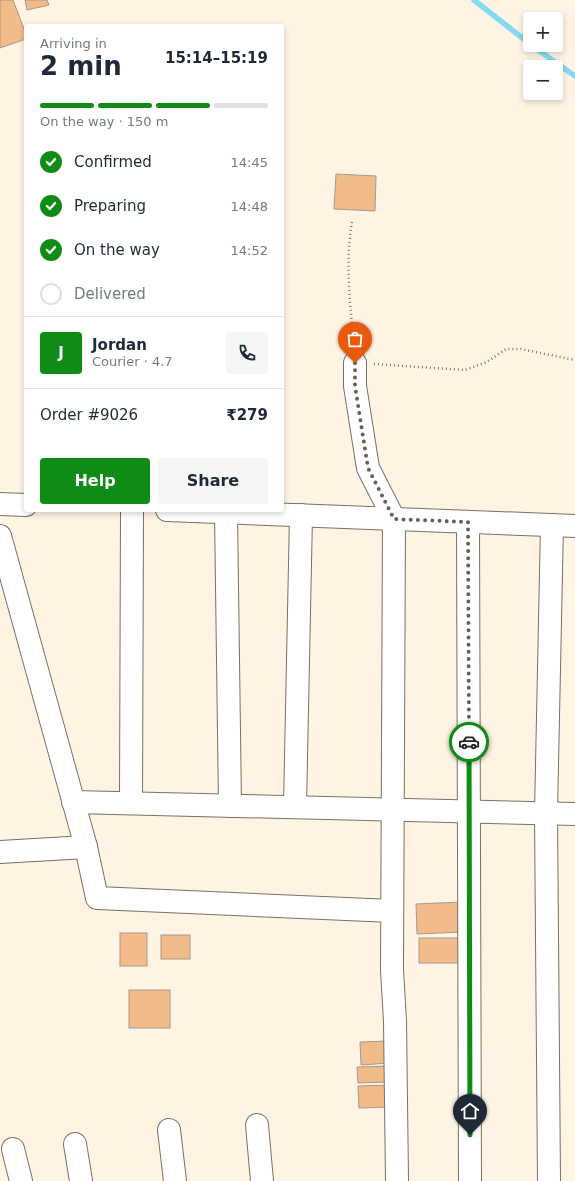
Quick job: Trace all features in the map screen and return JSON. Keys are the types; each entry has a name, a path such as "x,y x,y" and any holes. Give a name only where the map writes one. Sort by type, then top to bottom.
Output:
{"street":[{"path":"355,363 355,386 368,468 394,519 392,970 395,1021 397,1181"},
{"path":"0,504 24,504"},
{"path":"131,803 132,512"},
{"path":"230,806 226,512 575,526"},
{"path":"295,807 301,515"},
{"path":"468,522 470,1181"},
{"path":"549,1181 546,813 552,525"},
{"path":"0,536 86,847 97,898 392,911"},
{"path":"73,802 575,814"},
{"path":"0,852 86,847"},
{"path":"257,1125 262,1181"},
{"path":"169,1130 175,1181"},
{"path":"75,1144 81,1181"},
{"path":"13,1149 21,1181"}],"path":[{"path":"352,222 350,236 350,295 355,363 465,370 487,362 506,349 521,349 575,360"}],"building":[{"path":"0,0 13,0 24,29 24,40 0,48"},
{"path":"25,0 47,0 49,5 27,10"},
{"path":"336,174 376,176 375,211 334,209"},
{"path":"462,902 463,932 417,934 416,904"},
{"path":"120,933 147,933 147,966 120,966"},
{"path":"161,935 190,935 190,959 161,959"},
{"path":"419,938 465,938 465,963 419,963"},
{"path":"129,990 170,990 170,1028 129,1028"},
{"path":"389,1041 390,1063 361,1065 360,1042"},
{"path":"389,1066 390,1082 358,1083 357,1067"},
{"path":"390,1085 391,1107 359,1108 358,1086"}],"waterway":[{"path":"474,0 523,38"},
{"path":"541,52 575,76"}],"way so far":[{"path":"355,363 355,386 368,468 394,519 468,522 469,742"}],"route":[{"path":"469,742 470,1135"}]}
